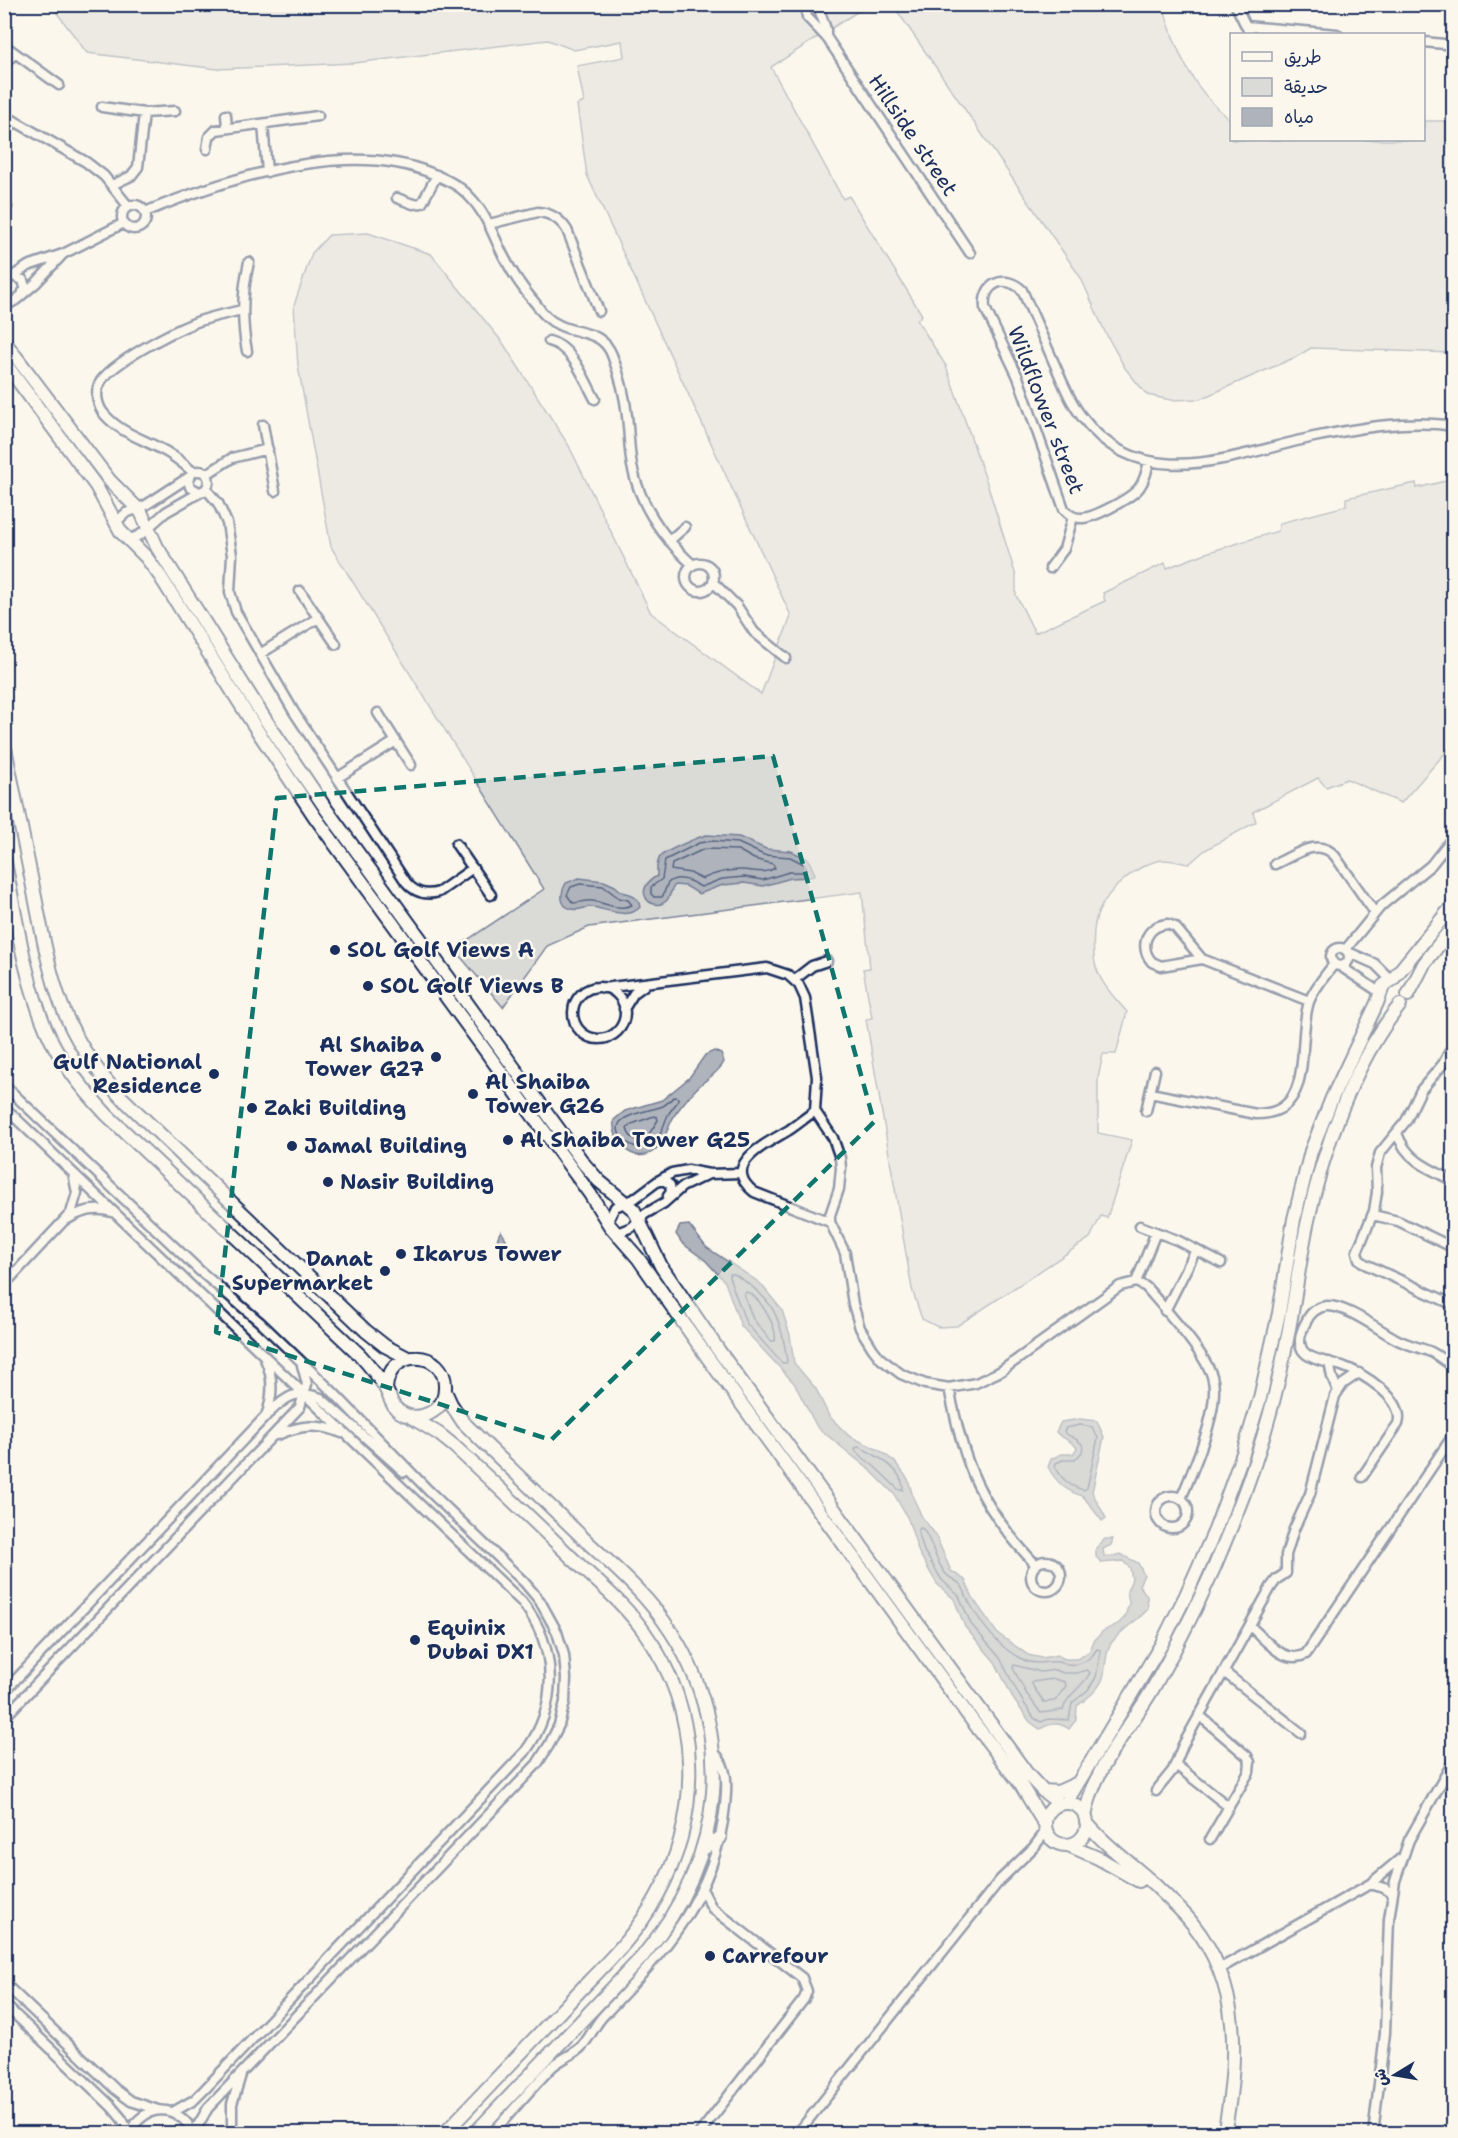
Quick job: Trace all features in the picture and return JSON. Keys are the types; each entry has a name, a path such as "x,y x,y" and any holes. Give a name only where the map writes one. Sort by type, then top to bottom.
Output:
{"street":[{"path":"1235,4 1248,30 1315,33"},
{"name":"Hillside street","path":"805,5 805,14 826,37 970,253"},
{"path":"809,20 815,19 817,7"},
{"name":"Hillside street","path":"817,7 826,29 826,37"},
{"path":"1425,42 1454,45"},
{"path":"4,45 59,85"},
{"path":"4,65 14,54"},
{"path":"102,107 144,113 175,111"},
{"path":"112,185 131,176 138,167 144,113"},
{"path":"4,115 86,162 112,185 129,207"},
{"path":"226,115 227,128"},
{"path":"207,149 210,134 216,130 318,116"},
{"path":"4,134 14,122"},
{"path":"263,124 267,172"},
{"path":"145,212 209,189 267,172 322,160 367,159 403,164 437,175 458,187 476,203 489,224 504,257 529,296 551,321 600,338 611,354 626,408 628,438 636,480 646,506 669,541 693,565"},
{"path":"397,198 413,204 422,203 437,175"},
{"path":"136,206 145,212 145,223 140,228 129,228 124,223 124,212 129,207 136,206"},
{"path":"489,224 538,212 558,219 567,230 599,311"},
{"path":"4,282 36,262 63,254 124,223"},
{"path":"6,305 16,300 43,276 63,254"},
{"path":"247,351 242,310 249,262"},
{"path":"13,276 24,280 26,291"},
{"name":"Wildflower street","path":"1149,461 1143,483 1131,495 1088,517 1073,517 1064,509 1018,377 985,308 986,292 992,285 1008,281 1016,284 1022,290 1069,396 1092,429 1124,452 1149,461 1166,465 1199,464 1313,438 1392,424 1454,426"},
{"path":"191,475 169,454 134,437 111,421 100,409 98,390 103,379 119,365 170,334 203,320 242,310"},
{"path":"565,349 570,329"},
{"path":"4,341 110,481 138,508 157,546 251,697 326,809 584,1164 599,1181 634,1210 661,1266 719,1351 1028,1775 1043,1791 1063,1803 1078,1807 1107,1845 1156,1886 1193,1924 1207,1944 1219,1969 1229,2000 1234,2037 1230,2094 1224,2133"},
{"path":"549,341 565,349 595,399"},
{"path":"4,362 89,475 117,521 121,532 146,557 160,576 258,732 315,817 608,1221 638,1258 940,1677 1021,1785 1057,1843 1068,1845 1116,1867 1163,1894"},
{"path":"263,425 275,491"},
{"path":"207,474 237,456 268,449"},
{"path":"117,521 126,513 171,489 191,475 202,471 207,474 209,480 202,490 166,512 140,535 129,540"},
{"path":"191,475 190,487 202,490 218,503 227,524 232,555 230,592 233,606 294,712 406,882 415,891 427,894 438,892 473,868"},
{"path":"171,489 180,494 181,504"},
{"name":"Wildflower street","path":"1050,568 1064,549 1073,517"},
{"path":"669,541 685,527"},
{"path":"701,563 710,566 714,574 713,582 707,589 698,590 690,586 687,572 693,565 701,563"},
{"path":"713,582 737,606 754,632 786,658"},
{"path":"300,591 336,644"},
{"path":"260,654 318,618"},
{"path":"378,713 411,765"},
{"path":"337,778 396,741"},
{"path":"4,743 10,795 17,809 55,989 66,1018 91,1062 122,1089 366,1331 385,1346 408,1358"},
{"path":"4,812 17,809"},
{"path":"1347,950 1375,913 1431,865 1454,836"},
{"path":"456,844 491,895"},
{"path":"1275,864 1313,847 1328,849 1375,913"},
{"path":"5,863 29,981 47,1030 73,1076 118,1135 360,1355 386,1389"},
{"path":"797,2133 1000,1880 1034,1847 1046,1828 1049,1812 1063,1803 1079,1782 1171,1626 1224,1508 1246,1444 1267,1370 1294,1219 1311,1152 1332,1098 1383,986 1392,979 1454,904"},
{"path":"1202,959 1156,965 1146,954 1144,944 1147,935 1161,925 1172,925 1202,959 1309,1000"},
{"path":"1068,1845 1082,1837 1086,1828 1091,1792 1098,1775 1170,1657 1210,1576 1238,1508 1262,1439 1279,1378 1292,1316 1306,1226 1326,1155 1344,1106 1371,1048 1386,1023 1406,999 1424,964 1454,925"},
{"path":"1400,1005 1390,1006 1382,999 1381,993 1337,965 1331,957 1333,951 1340,947 1347,950 1368,965 1406,985 1408,995"},
{"path":"1150,1093 1256,1114 1269,1113 1282,1108 1292,1099 1299,1081 1309,1000 1337,965 1348,963 1350,957 1347,950"},
{"path":"1354,976 1355,966 1364,960"},
{"path":"794,980 812,966 828,961"},
{"path":"603,988 619,997 624,1016 620,1028 609,1037 596,1039 583,1034 575,1023 573,1009 575,1002 590,989 767,968 782,971 794,980 807,1005 818,1077 815,1111 833,1138 840,1158 841,1178 830,1222 845,1253 858,1322 873,1349 901,1374 925,1384 949,1388 976,1383 995,1374 1120,1286 1136,1282 1146,1287 1205,1361 1214,1384 1214,1400 1208,1425 1181,1499"},
{"path":"624,1009 633,993 648,983"},
{"path":"1454,1043 1443,1064 1425,1084 1412,1113 1384,1146 1378,1160 1377,1192 1373,1215 1358,1248 1358,1255 1362,1262 1454,1305"},
{"path":"1146,1111 1155,1071"},
{"path":"4,1085 174,1247 254,1317 335,1394 428,1490 524,1582 547,1611 561,1643 566,1667 565,1702 559,1725 544,1755 203,2114 194,2133"},
{"path":"4,1107 513,1594 530,1613 545,1642 550,1665 550,1688 546,1711 538,1733 518,1761 200,2094 173,2112"},
{"path":"815,1111 750,1154 744,1163 742,1173 749,1188 759,1195 830,1222"},
{"path":"1397,1133 1406,1150 1417,1162 1454,1181"},
{"path":"608,1221 615,1208 634,1199 658,1181 680,1171 709,1174 742,1173"},
{"path":"68,1219 74,1207 76,1193 72,1172"},
{"path":"617,1233 627,1230 686,1184 709,1174"},
{"path":"658,1181 665,1181 670,1185 670,1196"},
{"path":"4,1285 68,1219 80,1212 94,1209 116,1214"},
{"path":"1373,1215 1398,1221 1454,1248"},
{"path":"1140,1226 1221,1263"},
{"path":"1136,1282 1156,1232"},
{"path":"1165,1311 1196,1250"},
{"path":"1362,1478 1398,1424 1400,1416 1398,1408 1389,1397 1359,1373 1307,1355 1300,1341 1306,1320 1318,1309 1330,1306 1370,1322 1402,1342 1436,1354 1454,1367"},
{"path":"264,1356 272,1383 271,1399 266,1416"},
{"path":"444,2133 621,1947 656,1900 675,1860 681,1839 689,1797 689,1754 682,1711 667,1671 633,1617 447,1439 397,1410 388,1397 386,1389 388,1376 408,1358 424,1358 438,1367 451,1404 463,1422 632,1584 669,1628 680,1644 699,1688 708,1718 713,1751 712,1802 703,1850 686,1893 655,1942 636,1965 492,2126"},
{"path":"4,1718 274,1437 300,1407 305,1395 306,1379 300,1361"},
{"path":"1329,1362 1338,1391"},
{"path":"1156,1791 1176,1765 1181,1748 1274,1583 1287,1569 1286,1555 1312,1488 1334,1401 1338,1391 1348,1380 1359,1373"},
{"path":"949,1388 964,1452 978,1488 998,1521 1036,1565"},
{"path":"411,1417 425,1416 436,1409 446,1391"},
{"path":"4,1692 286,1397 305,1395 321,1398 428,1490"},
{"path":"274,1437 295,1428 311,1425 327,1427 349,1435"},
{"path":"1250,1626 1286,1656 1296,1658 1310,1650 1454,1434"},
{"path":"1224,1672 1301,1734"},
{"path":"1199,1715 1247,1756 1250,1762 1249,1772 1210,1839"},
{"path":"474,2133 492,2126 556,2064 581,2047 599,2020 643,1975 667,1946 690,1911 702,1889 720,1838 724,1815 727,1778 724,1766 713,1751"},
{"path":"1373,2133 1385,2033 1392,1893 1402,1857 1414,1831 1454,1760"},
{"path":"1176,1765 1229,1807"},
{"path":"1043,1791 1058,1792 1073,1787 1079,1782"},
{"path":"703,1850 720,1838"},
{"path":"1219,1969 1370,1884 1402,1857"},
{"path":"1370,1884 1392,1893"},
{"path":"699,2133 804,1999 807,1991 802,1978 712,1908 702,1889"},
{"path":"690,1911 712,1908"},
{"path":"4,1983 116,2089 140,2105 173,2112 189,2124 194,2133"},
{"path":"4,2004 111,2106 122,2119 129,2133"},
{"path":"232,2133 232,2104 242,2073"},
{"path":"129,2133 144,2115 158,2110"}],"highlighted area":[{"path":"773,756 874,1122 551,1440 216,1332 277,798"}],"green space":[{"path":"51,5 868,5 771,67 843,199 849,196 922,315 917,320 946,366 987,483 1016,576 1016,595 1035,633 1105,601 1103,593 1165,563 1167,568 1206,553 1278,531 1280,523 1346,506 1346,498 1416,483 1417,488 1453,479 1453,744 1401,803 1347,779 1326,787 1318,778 1253,812 1256,822 1205,850 1189,864 1162,860 1143,866 1117,886 1099,911 1094,934 1095,965 1106,987 1127,1012 1116,1054 1103,1054 1098,1078 1098,1133 1132,1140 1107,1218 1101,1216 1090,1238 957,1326 938,1327 922,1319 912,1289 866,1019 872,1018 863,969 870,968 862,892 589,927 547,946 503,1007 454,949 544,889 331,547 298,366 294,305 312,253 329,235 368,233 431,254 503,343 569,446 651,613 761,694 791,616 587,175 577,105 584,102 577,66 624,57 622,41 574,50 548,40 354,63 218,69 87,53"},
{"path":"893,5 1163,5 1173,38 1187,68 1206,96 1230,119 1230,141 1425,141 1425,121 1453,121 1453,353 1311,348 1296,357 1200,399 1171,400 1147,395 1125,368 1105,332 1081,278"}],"water":[{"path":"707,835 739,837 766,849 791,851 808,859 815,874 763,886 744,883 723,885 699,894 686,886 675,885 665,902 654,904 649,902 644,893 645,887 657,876 657,864 660,857 682,844"},
{"path":"579,878 604,881 615,886 638,900 640,907 629,913 616,913 591,907 572,909 564,905 562,894 566,883"},
{"path":"714,1051 721,1054 724,1062 722,1066 694,1091 678,1110 659,1146 640,1156 626,1150 616,1136 614,1120 625,1111 662,1100 689,1078 705,1055"},
{"path":"689,1225 706,1247 760,1283 782,1310 790,1335 794,1363 816,1389 829,1416 849,1436 879,1450 895,1462 908,1479 922,1517 935,1534 951,1571 965,1580 974,1600 997,1633 1028,1655 1042,1658 1057,1655 1065,1659 1077,1659 1089,1652 1094,1641 1103,1631 1118,1624 1125,1617 1129,1603 1127,1591 1132,1579 1130,1568 1123,1561 1102,1563 1096,1557 1096,1548 1105,1539 1113,1539 1111,1545 1103,1549 1104,1556 1120,1554 1138,1563 1144,1575 1139,1585 1147,1596 1148,1609 1110,1645 1101,1682 1092,1694 1077,1706 1076,1720 1069,1729 1055,1724 1040,1729 1030,1722 1014,1700 995,1662 965,1627 954,1599 937,1584 919,1553 908,1519 894,1494 871,1471 817,1427 794,1383 741,1326 725,1282 706,1261 682,1243 676,1234 680,1226"},
{"path":"501,1231 507,1241 505,1253 497,1243"},
{"path":"1080,1419 1097,1421 1104,1437 1092,1492 1106,1518 1102,1521 1083,1496 1062,1486 1048,1467 1051,1459 1061,1454 1073,1454 1077,1448 1056,1432 1061,1422"}],"place":[{"name":"SOL Golf Views A","path":"335,950"},
{"name":"SOL Golf Views B","path":"368,986"},
{"name":"Al Shaiba Tower G27","path":"436,1057"},
{"name":"Gulf National Residence","path":"214,1074"},
{"name":"Al Shaiba Tower G26","path":"473,1094"},
{"name":"Zaki Building","path":"252,1108"},
{"name":"Al Shaiba Tower G25","path":"508,1140"},
{"name":"Jamal Building","path":"292,1146"},
{"name":"Nasir Building","path":"328,1182"},
{"name":"Ikarus Tower","path":"401,1254"},
{"name":"Danat Supermarket","path":"385,1271"},
{"name":"Equinix Dubai DX1","path":"415,1640"},
{"name":"Carrefour","path":"710,1956"}]}
